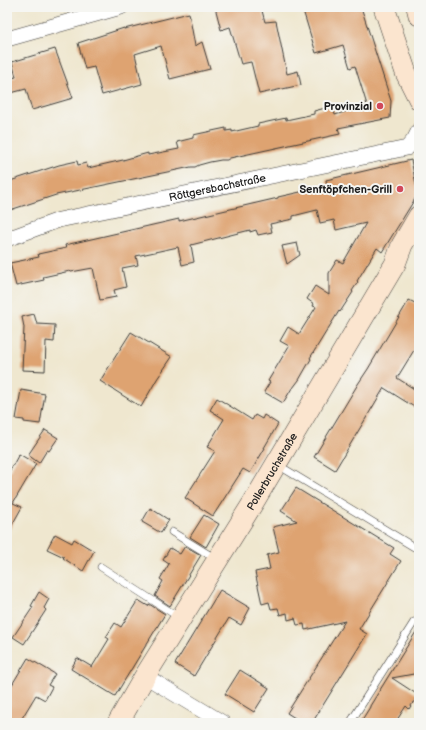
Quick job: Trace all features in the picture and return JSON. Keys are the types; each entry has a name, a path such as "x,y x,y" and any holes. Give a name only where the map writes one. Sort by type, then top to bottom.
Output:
{"street":[{"path":"7,39 120,7"},
{"path":"384,7 406,72 419,99"},
{"path":"417,7 419,16"},
{"name":"Röttgersbachstraße","path":"7,239 59,220 408,148 419,130"},
{"name":"Pollerbruchstraße","path":"118,723 145,676 276,464 395,264 402,245 419,216"},
{"name":"Pollerbruchstraße","path":"395,264 409,252 419,238"},
{"path":"145,676 223,723"}],"lane":[{"path":"276,464 414,547"},
{"path":"172,532 217,560"},
{"path":"101,567 181,618"},
{"path":"350,723 414,622"}],"building":[{"path":"215,7 261,7 265,22 276,21 287,74 298,71 301,85 259,94 251,62 241,64 230,27 221,30"},
{"path":"302,7 361,7 391,101 390,118 338,128 340,134 230,158 227,160 210,162 195,167 56,195 7,211 7,182 59,165 77,161 78,165 86,163 88,168 148,153 148,155 179,149 177,142 193,138 193,135 226,128 226,131 232,130 232,132 258,126 258,124 314,114 314,111 333,106 335,115 367,105 355,66 350,68 343,45 316,53"},
{"path":"189,13 195,46 202,42 210,69 170,79 161,46 135,54 142,84 102,95 94,67 85,69 78,43 124,28"},
{"path":"55,49 73,98 32,110 26,89 7,94 7,79 16,77 12,62"},
{"path":"411,160 418,194 382,252 377,248 357,281 358,282 352,291 353,292 340,312 339,311 310,358 311,359 299,380 283,403 264,392 270,382 268,381 289,346 280,341 288,327 299,334 316,307 313,306 314,304 307,299 315,286 329,295 329,273 337,260 343,263 366,223 336,230 334,220 320,223 317,210 293,216 293,219 270,224 272,232 258,235 256,230 250,232 250,230 191,245 194,262 182,265 178,247 136,256 138,265 122,268 126,287 114,290 116,297 100,300 93,268 43,277 44,280 16,286 10,263 39,257 38,254 66,248 65,245 179,219 179,221 327,186 326,180"},
{"path":"297,243 300,255 287,264 282,246"},
{"path":"409,300 419,305 419,342 397,378 419,392 419,410 384,388 335,470 314,457"},
{"path":"34,314 37,324 55,325 54,342 46,341 45,371 22,370 24,327 22,317"},
{"path":"131,332 172,357 141,407 100,381"},
{"path":"21,390 45,394 40,424 24,422 24,420 16,419"},
{"path":"217,398 252,420 255,415 262,419 264,415 278,424 250,473 243,469 213,516 185,498 215,451 207,447 224,419 210,410"},
{"path":"45,430 58,438 49,451 47,450 39,463 28,455"},
{"path":"19,454 36,464 13,503 22,507 7,534 7,476"},
{"path":"296,488 394,548 390,554 401,561 359,629 367,634 312,723 303,723 287,713 345,621 305,630 304,624 297,625 295,618 288,620 287,613 280,615 278,608 271,609 269,602 262,604 255,572 270,569 267,555 279,552 273,527 297,521 281,511"},
{"path":"150,508 169,520 161,533 142,522"},
{"path":"204,515 219,524 206,547 190,537"},
{"path":"55,534 72,543 74,539 94,551 83,571 63,558 64,557 47,549"},
{"path":"185,546 201,555 170,606 155,596 163,581 160,579 169,564 163,560 170,548 180,554"},
{"path":"220,590 250,608 241,625 229,618 194,676 175,664"},
{"path":"39,592 49,599 44,608 46,610 24,644 13,637 33,607 31,606"},
{"path":"138,600 148,606 149,604 165,614 115,696 71,669 77,658 92,667 109,639 106,637 115,623 121,627"},
{"path":"419,627 419,673 392,678 418,695 409,709 406,706 395,723 360,723 370,706"},
{"path":"28,658 55,674 48,685 52,687 45,700 36,695 19,723 17,723 7,717 7,693"},
{"path":"240,670 269,688 254,712 225,694"}],"place":[{"name":"Provinzial","path":"380,106"},
{"name":"Senftöpfchen-Grill","path":"400,189"}]}
